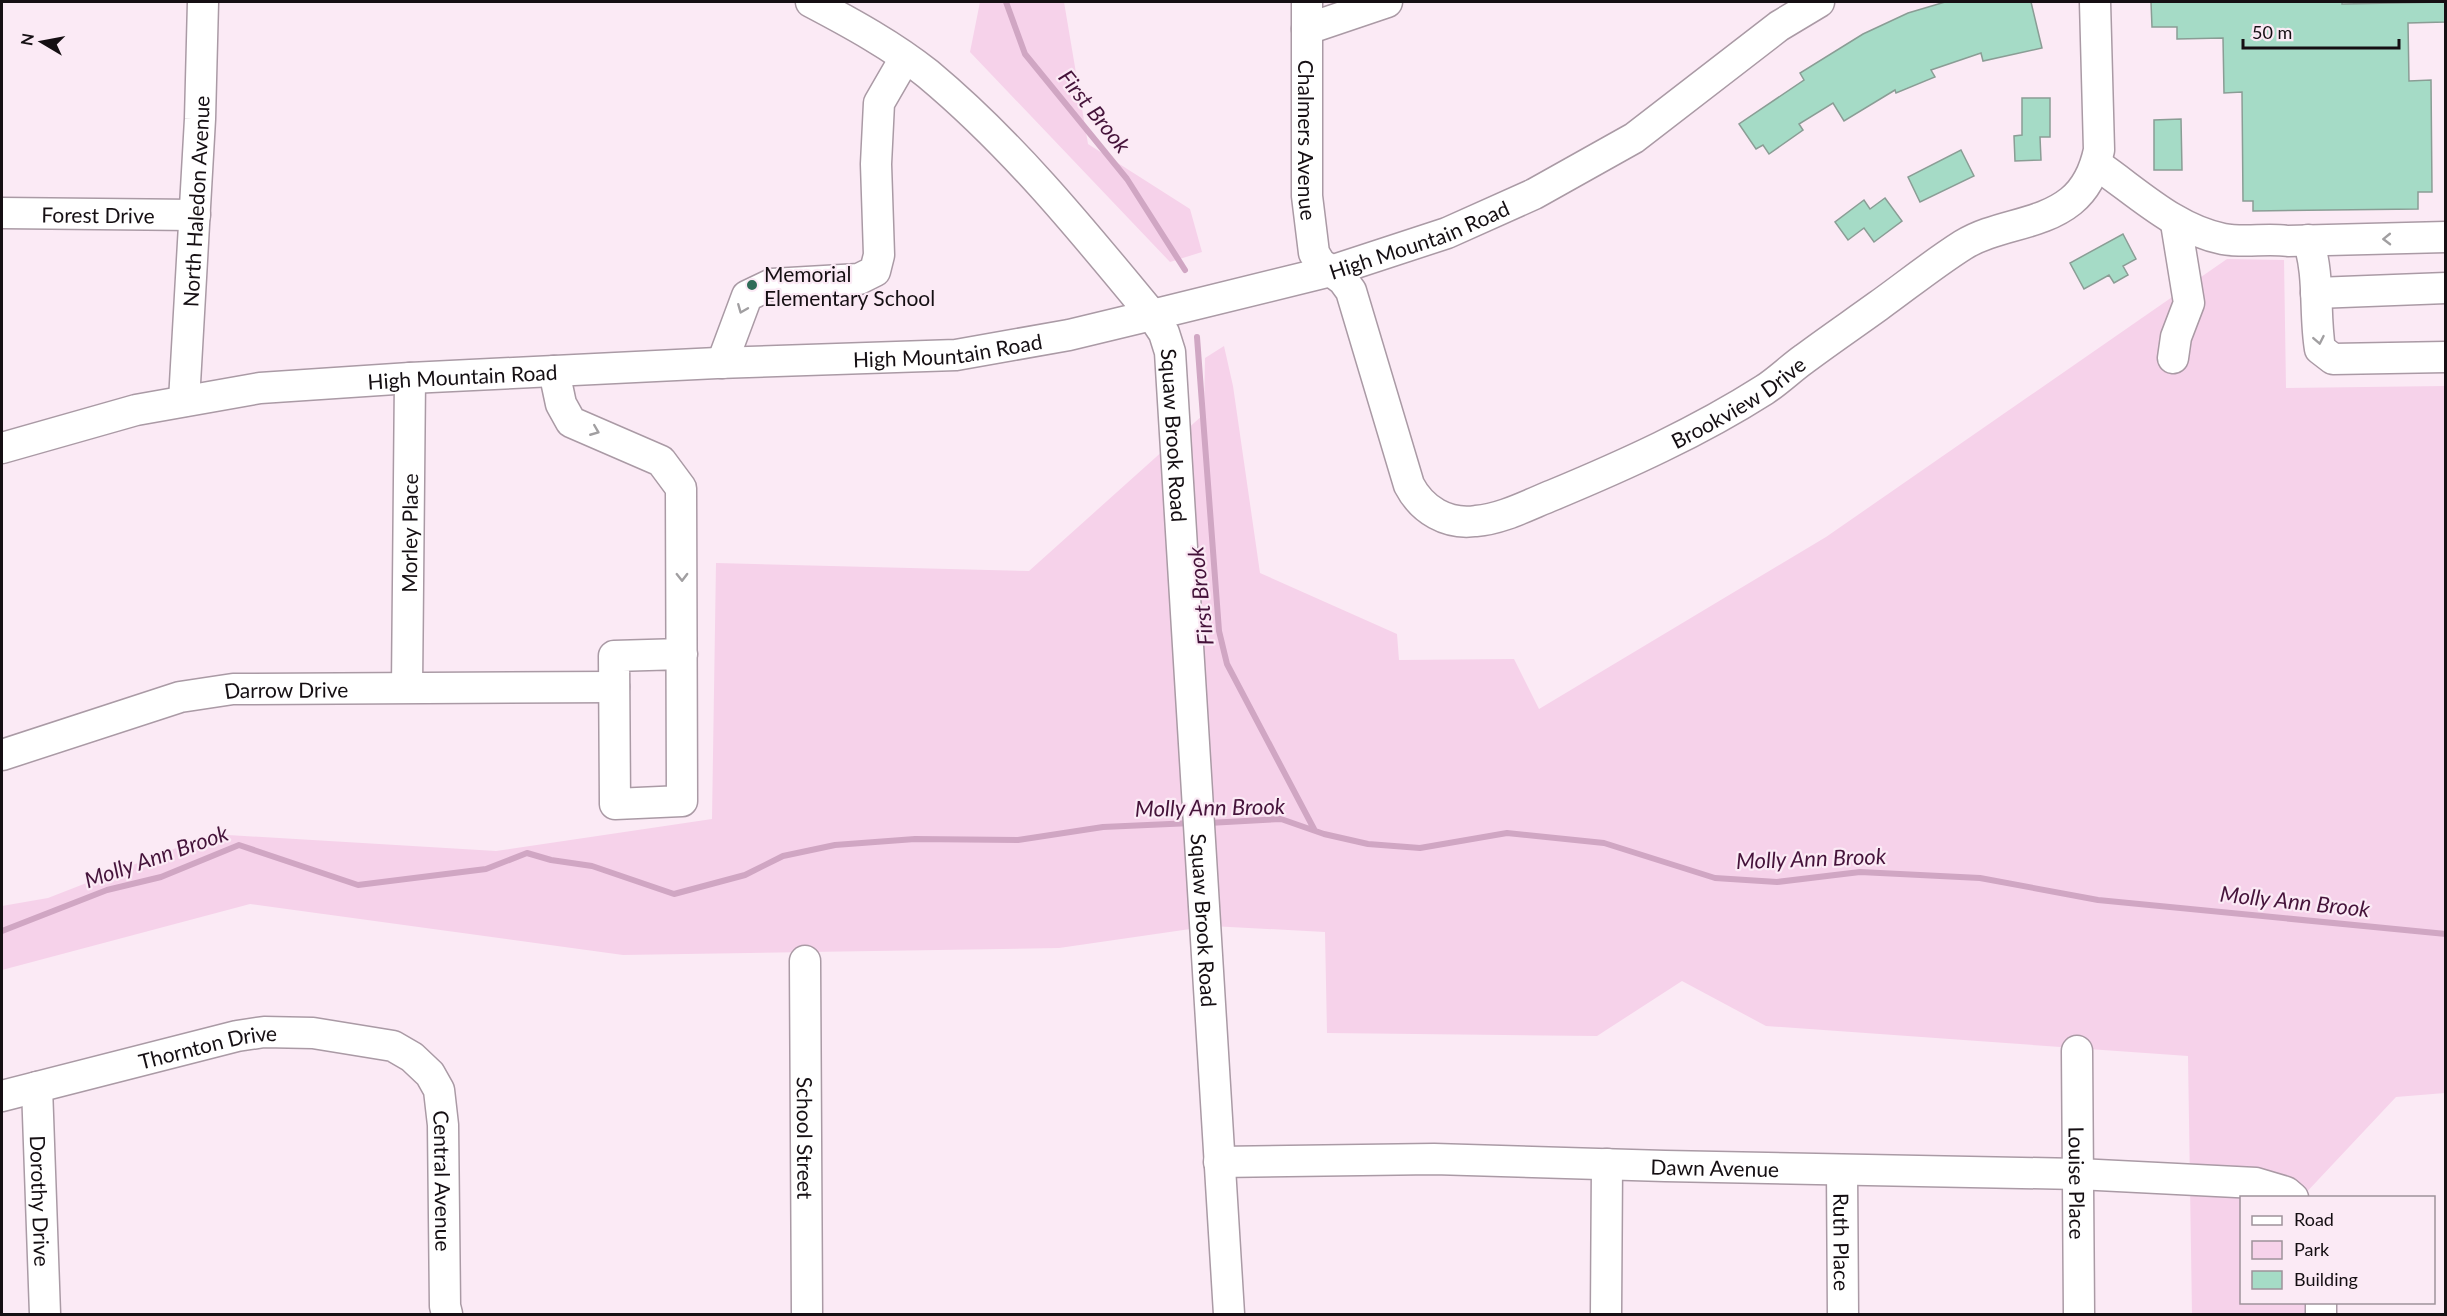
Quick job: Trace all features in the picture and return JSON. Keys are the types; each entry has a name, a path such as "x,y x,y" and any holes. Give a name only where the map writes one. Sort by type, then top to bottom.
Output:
{"street":[{"name":"North Haledon Avenue","path":"184,401 195,214 203,2"},
{"name":"Squaw Brook Road","path":"811,2 905,58 927,74 1001,141 1060,203 1152,315 1164,333 1170,352 1229,1314"},
{"path":"1307,15 1387,2"},
{"name":"High Mountain Road","path":"2,448 136,410 260,388 410,378 722,363 956,355 1069,335 1152,315 1331,271 1447,232 1523,199 1584,168 1634,138 1779,14 1819,2"},
{"name":"Brookview Drive","path":"1331,271 1343,280 1351,291 1409,485 1415,498 1427,509 1442,517 1458,521 1476,521 1504,515 1608,472 1735,407 1766,389 1966,243 2054,213 2073,199 2087,183 2096,164 2099,150 2095,2"},
{"name":"Chalmers Avenue","path":"1307,15 1307,196 1314,254 1320,263 1331,271"},
{"path":"722,363 747,296 772,284 859,279 875,271 879,255 876,164 879,103 905,58"},
{"path":"2096,164 2176,223 2224,239 2445,237"},
{"name":"Forest Drive","path":"2,213 195,214"},
{"path":"2173,358 2176,337 2189,303 2176,223"},
{"path":"2308,240 2314,257 2320,349 2333,358 2445,357"},
{"path":"2316,293 2445,288"},
{"path":"554,371 561,404 571,422 661,460 681,488 682,654 682,801 615,804 614,656 682,654"},
{"name":"Morley Place","path":"407,687 410,378"},
{"name":"Darrow Drive","path":"2,755 180,698 207,692 264,688 614,687"},
{"name":"School Street","path":"805,961 807,1314"},
{"name":"Thornton Drive","path":"2,1096 237,1036 264,1032 313,1033 382,1044 393,1046 412,1057"},
{"name":"Louise Place","path":"2077,1051 2079,1314"},
{"name":"Central Avenue","path":"412,1057 430,1074 439,1090 443,1125 445,1306 447,1314"},
{"name":"Dorothy Drive","path":"37,1087 45,1314"},
{"name":"Dawn Avenue","path":"1219,1162 1434,1159 2078,1174 2256,1184 2286,1192 2291,1196"},
{"path":"1606,1314 1607,1164"},
{"name":"Ruth Place","path":"1842,1170 1843,1314"}],"green space":[{"path":"980,2 1064,2 1088,144 1190,209 1202,252 1170,262 970,52"},
{"path":"2227,259 2284,260 2286,388 2445,386 2445,1093 2396,1097 2303,1196 2240,1196 2240,1304 2327,1304 2331,1314 2192,1314 2188,1056 1766,1026 1682,981 1597,1036 1327,1033 1325,932 1211,926 1059,948 623,955 250,904 2,970 2,906 48,898 212,834 496,851 712,819 716,563 1029,571 1204,414 1205,358 1224,346 1233,386 1260,573 1397,634 1399,660 1514,659 1539,709 1826,537"}],"building":[{"path":"1945,2 2031,2 2042,48 1983,61 1981,53 1931,70 1935,77 1896,93 1895,90 1844,121 1833,103 1799,124 1803,130 1769,154 1763,145 1756,149 1739,124 1804,80 1800,73 1863,34 1908,13"},
{"path":"2151,2 2342,2 2342,4 2445,2 2445,22 2408,23 2409,81 2431,80 2432,192 2418,192 2418,209 2253,211 2253,201 2243,201 2242,92 2224,93 2223,38 2177,39 2177,27 2152,27"},
{"path":"2022,98 2050,98 2050,137 2040,137 2041,160 2015,161 2014,136 2022,135"},
{"path":"2181,119 2182,170 2154,170 2154,120"},
{"path":"1961,150 1974,176 1920,202 1908,177"},
{"path":"1885,198 1902,221 1874,242 1864,228 1848,240 1835,222 1864,200 1870,209"},
{"path":"2123,234 2136,259 2123,266 2128,275 2114,283 2109,275 2084,289 2070,263"}],"waterway":[{"name":"First Brook","path":"1006,2 1025,54 1127,179 1185,270"},
{"name":"First Brook","path":"1197,337 1219,631 1227,664 1314,829"},
{"name":"Molly Ann Brook","path":"1208,823 1281,819 1324,834 1368,844 1420,848 1507,833 1604,843 1715,878 1777,882 1860,872 1980,878 2098,900 2446,934"},
{"name":"Molly Ann Brook","path":"2,931 107,890 161,877 239,845 358,885 486,869 527,853 551,860 592,866 674,894 745,875 783,856 835,845 915,839 1018,840 1103,827 1192,823"}],"place":[{"name":"Memorial Elementary School","path":"752,285"}]}
